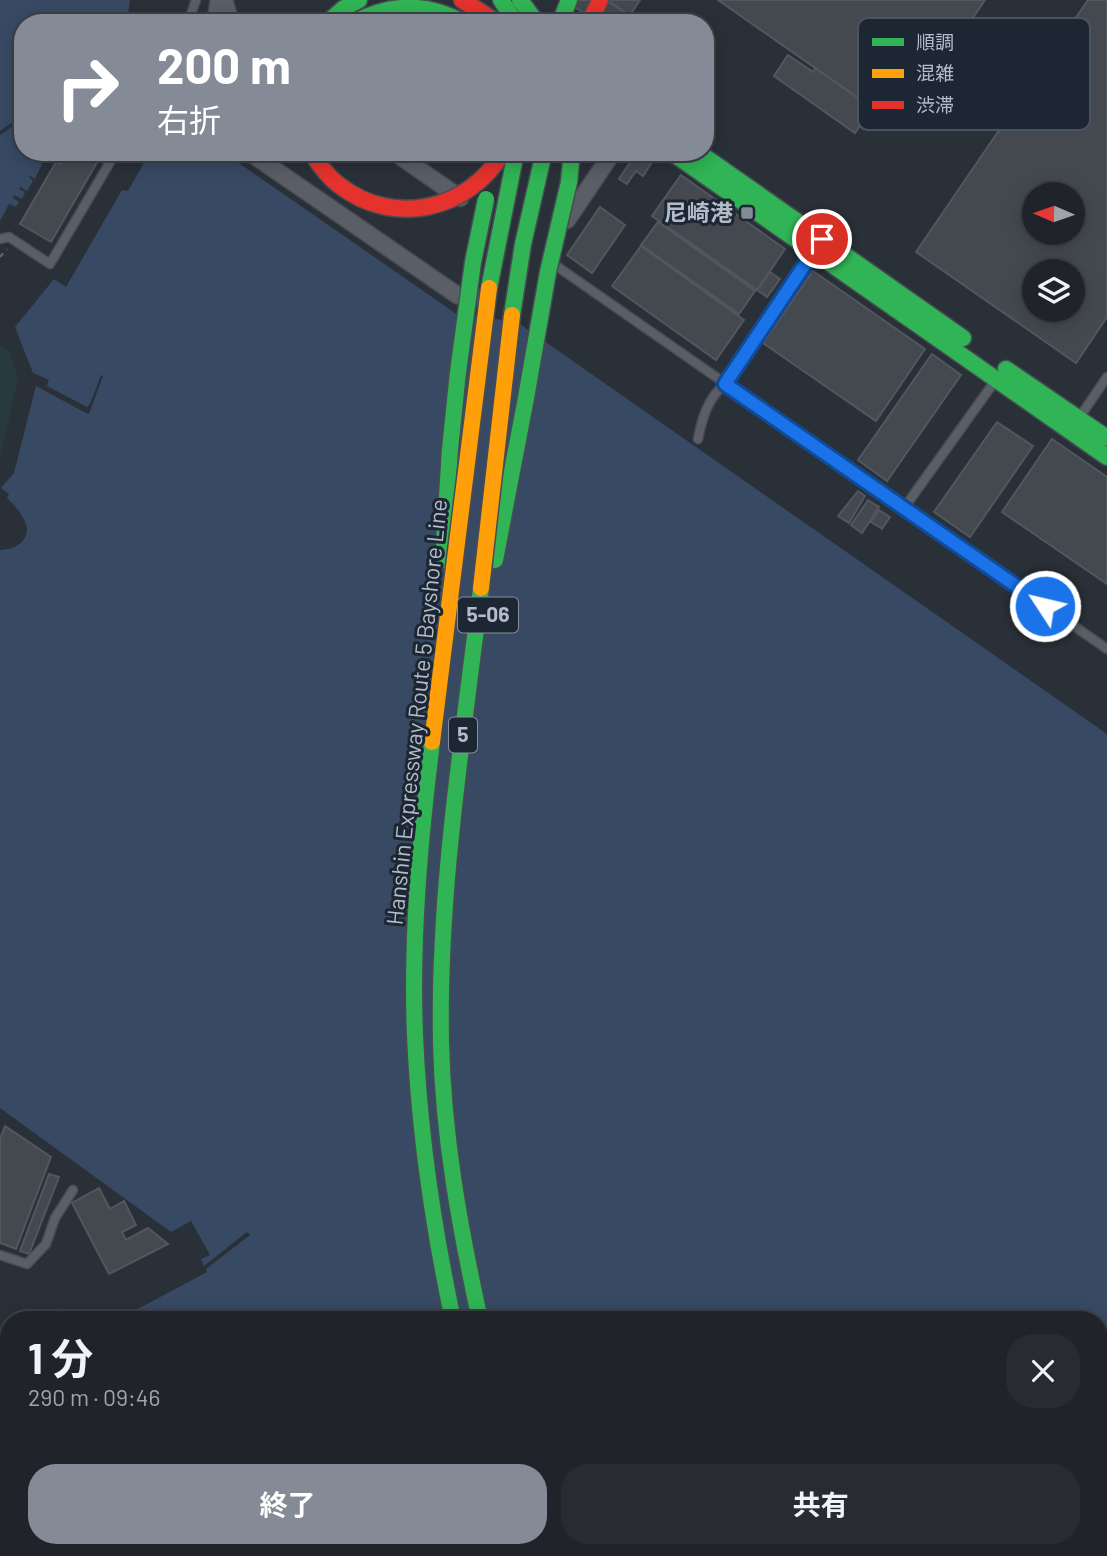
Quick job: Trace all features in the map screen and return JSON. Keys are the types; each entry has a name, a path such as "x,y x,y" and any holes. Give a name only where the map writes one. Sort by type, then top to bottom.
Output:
{"main road":[{"path":"337,14 359,0"},
{"path":"414,0 448,14"},
{"path":"462,0 477,14"},
{"path":"462,0 484,14"},
{"path":"370,14 377,10 415,5 438,8 448,14"},
{"path":"318,161 331,179 355,197 383,206 414,208 445,203 461,196 487,176 497,161"},
{"path":"337,161 362,182 400,193 425,192 449,185 470,172 480,161"},
{"name":"5-06","path":"437,709 450,449 473,262 495,161"},
{"name":"Hanshin Expressway Route 5 Bayshore Line","path":"451,1311 436,1243 418,1093 414,990 422,830 491,277 514,161"},
{"name":"Hanshin Expressway Route 5 Bayshore Line","path":"478,1311 460,1222 444,1100 441,988 451,833 518,274 542,161"},
{"name":"5-06","path":"451,833 471,744 495,561 571,161"},
{"path":"685,161 818,246 1000,373 1107,457"},
{"path":"709,161 818,246"},
{"path":"1000,373 1079,418 1107,438"},
{"path":"436,1243 442,1311"}],"street":[{"path":"263,161 457,295 508,301 607,161"},
{"path":"407,161 542,256"}],"lane":[{"path":"0,239 9,237 50,264 111,161"},
{"path":"698,439 703,415 717,391 725,384 818,246"},
{"path":"542,256 1107,649"},
{"path":"905,508 1000,373"},
{"path":"1079,418 1107,377"},
{"path":"0,1255 27,1265 46,1244 55,1218 74,1190"}],"path":[{"path":"0,257 9,246"}],"green space":[{"path":"0,345 10,352 18,379 0,458"}],"water":[{"path":"0,0 130,0 128,14 14,14 14,121 0,131"},
{"path":"14,125 14,161 38,161 42,164 35,179 28,175 33,181 27,191 20,187 19,189 25,192 22,199 14,195 13,198 19,202 16,207 9,204 0,221 0,135"},
{"path":"145,161 236,161 455,313 517,322 1107,734 1107,1311 134,1311 207,1272 206,1269 250,1235 247,1232 204,1266 201,1259 210,1255 191,1221 171,1232 0,1108 0,550 19,544 27,529 20,513 7,498 9,494 1,488 14,473 36,386 89,414 103,376 101,375 87,407 47,386 49,380 33,373 15,327 54,279 66,287 122,190 128,191"}],"building":[{"path":"564,0 606,0 627,14 585,14"},
{"path":"607,0 640,0 628,14"},
{"path":"718,0 985,0 973,18 858,18 858,98"},
{"path":"1088,0 1107,0 1107,317 1076,363 916,252 999,130 1090,130 1090,18 1076,18"},
{"path":"788,55 813,72 815,68 858,98 858,129 855,133 774,76"},
{"path":"62,161 98,161 51,242 20,224 56,162 60,164"},
{"path":"631,161 652,162 643,176 636,171 627,184 619,179"},
{"path":"681,175 785,249 757,290 652,216"},
{"path":"600,207 625,225 592,273 567,255"},
{"path":"658,222 755,291 739,314 641,245"},
{"path":"641,246 744,320 716,360 612,286"},
{"path":"813,271 925,349 876,421 763,343"},
{"path":"770,272 780,279 767,297 757,290"},
{"path":"932,354 961,375 887,481 858,460"},
{"path":"997,422 1033,446 970,537 934,512"},
{"path":"1052,439 1107,477 1107,584 1002,512"},
{"path":"858,491 865,496 849,523 838,516"},
{"path":"868,500 879,507 862,533 851,525"},
{"path":"879,510 890,517 882,529 871,522"},
{"path":"5,1126 51,1157 16,1249 0,1243 0,1139"},
{"path":"49,1174 59,1177 29,1254 20,1251"},
{"path":"99,1188 110,1209 124,1201 136,1225 122,1232 126,1240 148,1228 168,1244 109,1274 72,1203"}],"traffic: fast":[{"path":"337,14 359,0"},
{"path":"501,0 510,14"},
{"path":"520,0 530,14"},
{"path":"564,14 569,0"},
{"path":"374,14 408,8 422,8 444,14"},
{"path":"489,288 514,161"},
{"path":"512,315 523,244 542,161"},
{"path":"526,398 571,161"},
{"path":"684,161 1107,457"},
{"path":"711,161 963,338"},
{"path":"458,372 473,262 486,199"},
{"path":"1006,369 1107,438"},
{"path":"443,560 458,372"},
{"path":"495,560 526,398"},
{"path":"478,1311 454,1182 445,1112 441,985 448,871 481,588"},
{"path":"432,742 418,888 414,962 415,1035 428,1178 451,1311"}],"traffic: jam":[{"path":"462,0 484,14"},
{"path":"593,14 600,0"},
{"path":"318,161 339,185 360,198 383,206 406,209 451,199 471,188 496,161"}],"traffic: slow":[{"path":"432,742 489,288"},
{"path":"481,588 512,315"}],"place":[{"name":"尼崎港","path":"747,213"}],"route":[{"path":"822,239 725,384 1045,606"}]}
